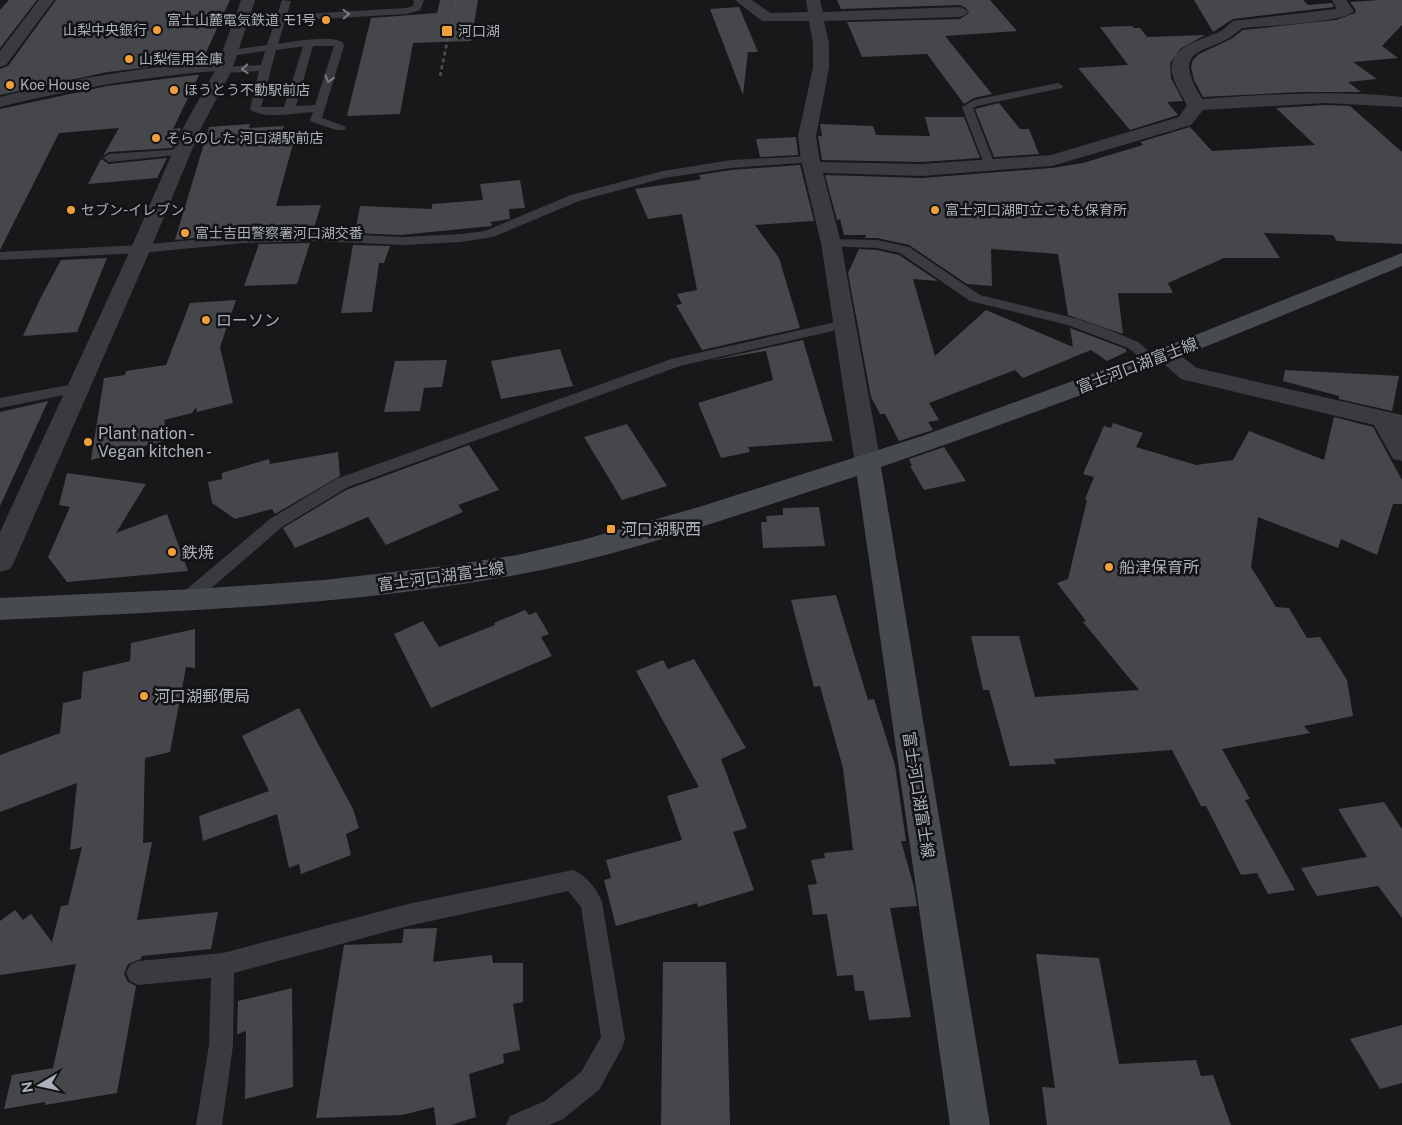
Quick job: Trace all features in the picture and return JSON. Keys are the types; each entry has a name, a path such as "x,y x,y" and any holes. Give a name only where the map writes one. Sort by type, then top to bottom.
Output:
{"main road":[{"name":"富士河口湖富士線","path":"0,609 295,593 416,582 517,565 609,544 868,464 1158,358 1402,259"},
{"name":"富士河口湖富士線","path":"868,464 970,1125"}],"street":[{"path":"2,58 47,0"},
{"path":"0,562 141,249 193,126 227,63 248,0"},
{"path":"742,0 767,18 814,8 960,12"},
{"path":"1196,105 1181,75 1179,63 1183,56 1194,48 1227,34 1238,24 1334,15 1346,11 1338,0"},
{"path":"814,8 822,43 821,68 807,136 811,163 831,243 868,464"},
{"path":"0,102 91,80 227,63"},
{"path":"1196,105 1267,100 1347,98 1402,102"},
{"path":"811,163 922,170 1052,160 1185,121 1192,114 1196,105"},
{"path":"1158,358 1189,374 1393,421 1402,453"}],"lane":[{"path":"280,18 407,11 416,8 419,0"},
{"path":"286,1 255,110 262,112 320,108"},
{"path":"227,63 272,49 309,44 333,43 339,46 316,120 340,128"},
{"path":"288,110 309,44"},
{"path":"227,63 266,68"},
{"path":"989,165 967,107 974,102 1058,86"},
{"path":"109,158 182,152"},
{"path":"0,256 141,249 244,238 404,241 461,238 488,234 574,198 663,175 731,164 811,163"},
{"path":"831,243 877,244 904,250 956,287 975,298 1073,322 1133,345 1158,358"},
{"path":"188,599 276,523 342,483 676,362 845,324"},
{"path":"0,403 79,388"},
{"path":"138,973 223,965 408,915 573,880 591,902 613,1039 590,1081 554,1110 519,1125"},
{"path":"209,1125 222,1045 223,965"}],"building":[{"path":"9,0 37,0 0,48 0,10"},
{"path":"56,0 230,0 202,61 108,72 0,95 0,69 8,66"},
{"path":"440,0 478,0 471,41 413,43 400,114 347,116 371,18 437,13"},
{"path":"837,0 990,0 1017,31 945,36 992,94 974,98 964,104 927,54 862,57 847,22 960,19 969,13 966,8 960,5 841,9"},
{"path":"1194,0 1303,0 1308,5 1332,3 1334,7 1233,19 1213,32"},
{"path":"1402,0 1402,25 1382,46 1398,58 1353,62 1377,79 1348,82 1361,92 1302,92 1203,97 1194,80 1191,67 1193,60 1199,54 1231,39 1243,30 1336,20 1355,13 1356,10 1350,2"},
{"path":"739,7 758,52 748,52 743,95 710,9"},
{"path":"1132,26 1140,28 1147,37 1205,35 1180,49 1170,63 1171,78 1183,101 1167,102 1178,115 1130,130 1078,68 1128,65 1100,27"},
{"path":"199,75 173,129 181,128 172,148 109,152 103,156 119,128 59,133 0,250 0,109 107,86"},
{"path":"999,103 1020,129 1029,129 1039,154 994,157 975,109"},
{"path":"1325,105 1350,106 1402,152 1402,244 1337,241 1333,235 1264,233 1280,258 1224,258 1168,283 1173,293 1118,293 1123,334 1068,315 1058,254 991,249 992,286 967,284 909,245 877,238 865,238 866,235 844,235 840,219 837,220 825,175 922,178 1052,168 1083,163 1143,145 1140,142 1190,127 1212,151 1315,145 1276,108"},
{"path":"925,117 964,117 980,158 922,162 822,160 818,136 822,136 820,124 873,126 876,135 930,136"},
{"path":"250,124 249,128 284,126 281,134 296,133 276,206 321,205 313,231 263,233 265,228 205,233 204,237 175,240 209,127"},
{"path":"796,137 798,155 760,157 756,139"},
{"path":"167,158 157,178 88,184 101,159 109,164"},
{"path":"800,165 814,221 755,225 779,258 800,328 702,350 676,305 682,304 677,294 697,290 682,214 648,219 635,189 697,180 701,179 699,175 731,170"},
{"path":"520,180 525,208 509,209 510,219 491,222 492,226 400,235 355,233 360,206 432,209 432,204 483,200 480,184"},
{"path":"310,243 297,284 244,286 259,244"},
{"path":"353,245 390,246 384,263 379,263 372,312 341,313"},
{"path":"859,249 877,250 899,255 938,281 913,279 935,356 986,310 1073,347 1070,328 1126,349 1126,352 1107,361 1091,350 1023,378 1015,370 929,403 939,420 928,422 933,430 899,441 885,414 880,414 871,397 848,273"},
{"path":"107,258 77,332 23,336 61,260"},
{"path":"236,300 220,347 233,403 197,412 196,407 192,413 164,420 168,440 91,460 104,378 125,375 126,371 166,365 190,303"},
{"path":"803,340 833,441 748,447 750,452 721,458 698,403 773,380 766,351 708,361"},
{"path":"560,349 573,386 501,399 491,361"},
{"path":"447,360 442,387 424,388 420,411 384,412 395,361"},
{"path":"1285,370 1399,376 1392,411 1339,399 1339,396 1283,381"},
{"path":"48,401 0,506 0,412"},
{"path":"1334,417 1373,427 1402,480 1402,504 1393,504 1377,555 1341,539 1338,548 1258,517 1251,567 1276,607 1289,608 1307,638 1320,637 1347,680 1353,716 1304,726 1310,733 1222,749 1250,799 1245,800 1295,890 1268,894 1257,873 1241,875 1206,806 1201,806 1172,750 1054,759 1056,764 1010,766 989,690 983,690 971,636 1019,636 1035,697 1139,690 1083,622 1086,621 1057,583 1068,579 1087,500 1085,499 1094,477 1083,474 1104,426 1111,428 1113,423 1143,433 1136,447 1196,465 1233,460 1249,431 1324,460"},
{"path":"627,424 667,486 622,500 584,437"},
{"path":"469,445 499,490 458,505 463,512 386,545 368,517 295,548 283,528 346,490"},
{"path":"944,447 966,481 924,490 910,466 912,466 909,459"},
{"path":"338,452 340,476 275,514 272,509 235,519 212,503 208,482 222,479 222,473 269,459 270,464"},
{"path":"67,473 146,484 116,533 167,514 188,571 67,582 48,557 70,507 59,505"},
{"path":"819,507 825,546 763,548 761,522 767,522 766,516 783,515 783,508"},
{"path":"836,595 868,700 874,699 895,765 906,841 901,841 914,887 917,906 890,908 911,1017 869,1020 864,991 855,991 853,975 837,976 827,914 813,915 808,885 817,884 811,860 825,858 824,853 853,850 843,768 820,686 814,687 791,600"},
{"path":"525,610 529,615 536,612 549,634 541,637 552,656 431,708 394,634 423,621 439,647 495,625 494,623"},
{"path":"195,629 195,668 186,667 170,752 145,758 143,843 152,842 137,920 218,912 211,949 142,956 141,959 128,964 124,974 128,982 136,986 117,1093 45,1105 45,1102 4,1109 12,1075 53,1068 76,964 0,975 0,921 15,910 23,920 31,914 52,942 61,906 68,905 82,847 70,850 77,783 0,812 0,755 60,733 63,703 81,699 83,672 130,661 131,643"},
{"path":"694,659 746,748 721,759 747,828 733,832 754,890 698,907 697,903 616,926 604,880 611,878 606,860 682,840 667,796 699,787 636,671 663,660 668,669"},
{"path":"299,708 353,809 359,828 346,834 351,855 301,874 299,864 289,868 277,814 203,841 199,816 269,791 242,736"},
{"path":"1384,802 1402,829 1402,918 1378,886 1317,896 1301,868 1367,857 1338,809"},
{"path":"437,928 433,962 492,955 493,963 523,963 523,1002 513,1004 520,1050 503,1054 504,1063 469,1074 476,1117 451,1125 436,1125 434,1107 402,1115 316,1118 344,945 402,943 404,929"},
{"path":"1036,954 1099,958 1119,1064 1196,1060 1201,1076 1213,1075 1231,1125 1047,1125 1042,1087 1055,1088"},
{"path":"663,962 726,962 730,1125 661,1125"},
{"path":"292,988 293,1087 245,1099 246,1031 237,1034 238,1001"},
{"path":"1402,1025 1402,1083 1380,1089 1350,1039"}],"railway":[{"path":"440,76 456,0"}],"place":[{"name":"富士山麓電気鉄道 モ1号","path":"326,20"},
{"name":"山梨中央銀行","path":"157,30"},
{"name":"河口湖","path":"447,31"},
{"name":"山梨信用金庫","path":"129,59"},
{"name":"Koe House","path":"10,85"},
{"name":"ほうとう不動駅前店","path":"174,90"},
{"name":"そらのした 河口湖駅前店","path":"156,138"},
{"name":"セブン-イレブン","path":"71,210"},
{"name":"富士河口湖町立こもも保育所","path":"935,210"},
{"name":"富士吉田警察署河口湖交番","path":"185,233"},
{"name":"ローソン","path":"206,320"},
{"name":"Plant nation - Vegan kitchen -","path":"88,442"},
{"name":"河口湖駅西","path":"611,529"},
{"name":"鉄焼","path":"172,552"},
{"name":"船津保育所","path":"1109,567"},
{"name":"河口湖郵便局","path":"144,696"}]}
